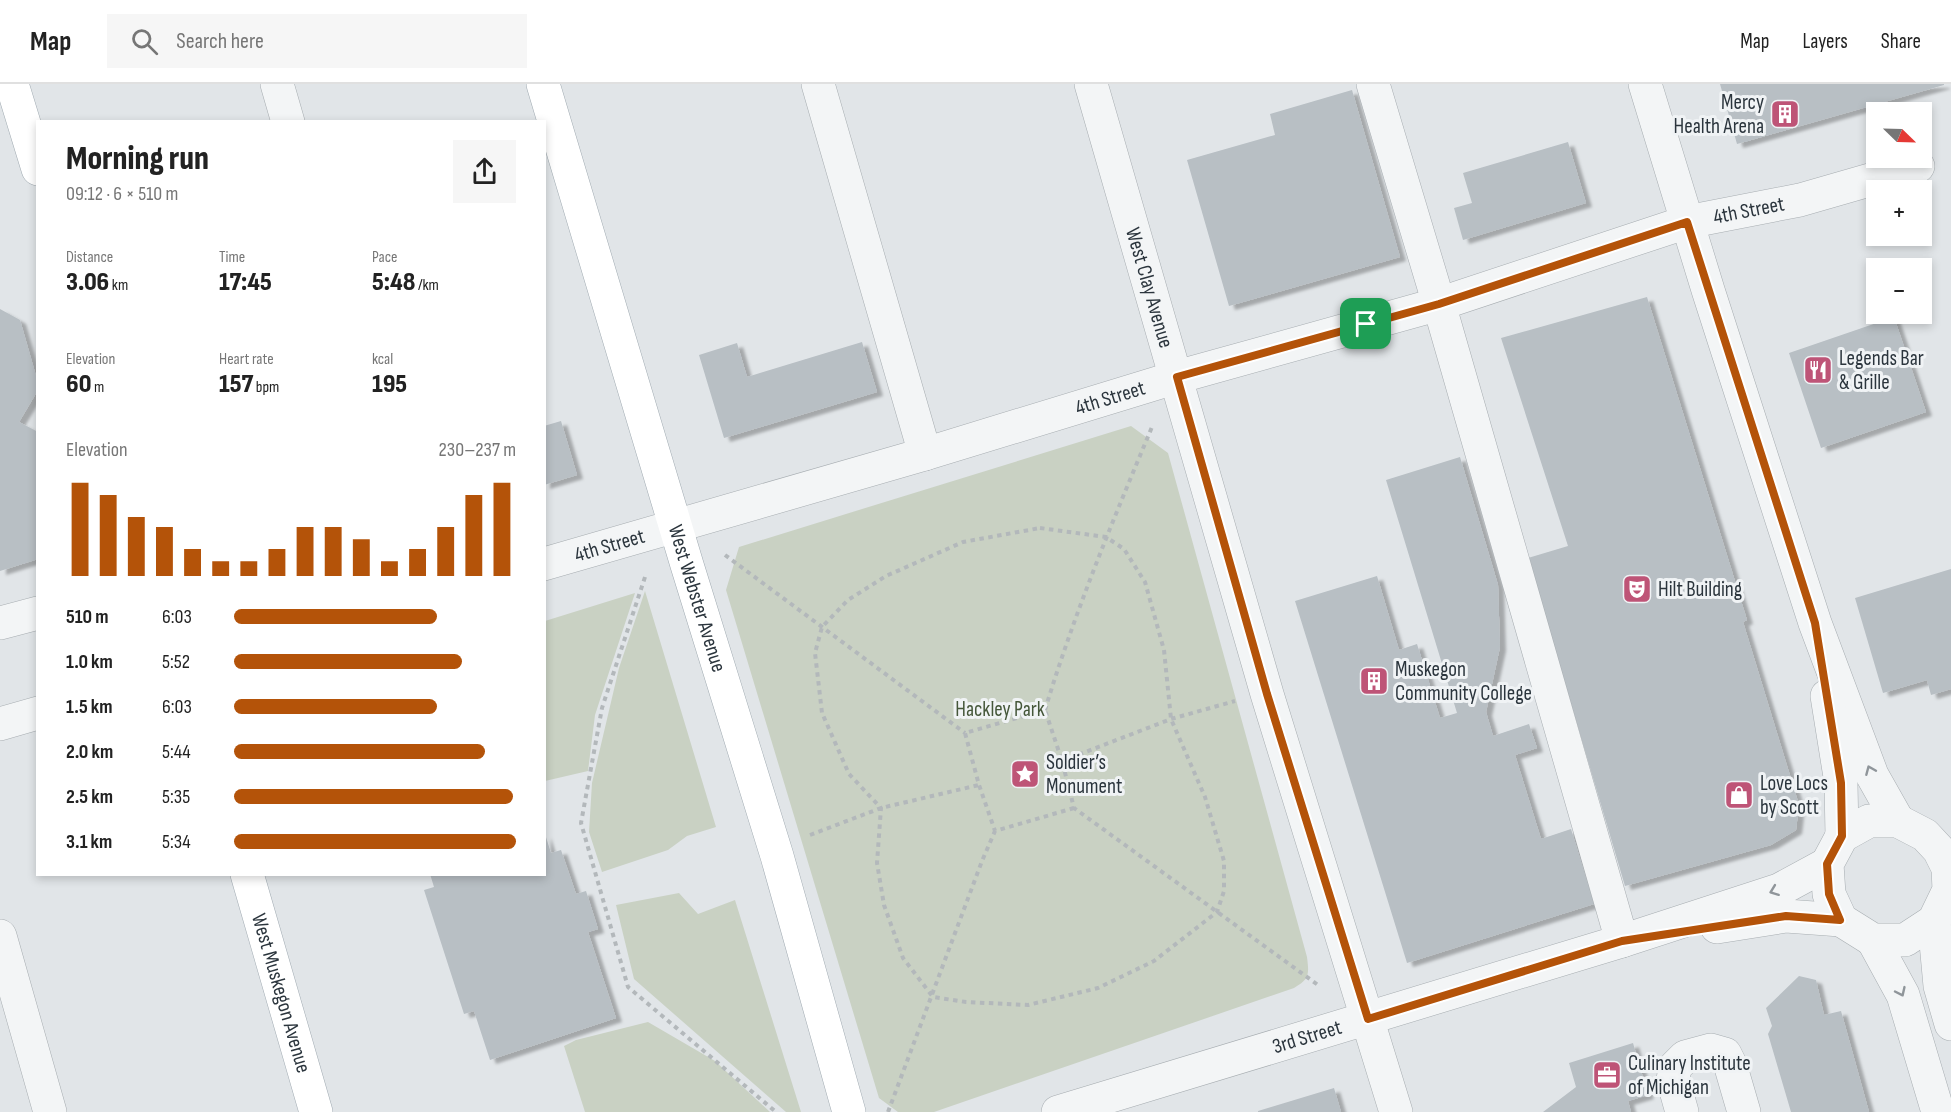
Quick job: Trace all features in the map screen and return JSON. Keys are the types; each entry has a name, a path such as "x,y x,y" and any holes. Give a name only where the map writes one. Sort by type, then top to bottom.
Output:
{"main road":[{"path":"12,84 36,162"},
{"name":"West Webster Avenue","path":"543,84 777,856 849,1112"},
{"name":"West Muskegon Avenue","path":"248,876 316,1112"}],"street":[{"path":"277,84 287,120"},
{"path":"818,84 926,454"},
{"name":"West Clay Avenue","path":"1091,84 1267,694 1396,1112"},
{"path":"1373,84 1439,304 1622,941"},
{"path":"1645,84 1815,623 1872,775 1925,829 1948,868 1950,889 1934,921 1905,940 1873,940"},
{"name":"4th Street","path":"546,563 926,454 1177,377 1439,304 1687,222 1800,200 1911,168"},
{"path":"0,623 36,614"},
{"path":"1815,623 1841,783 1842,836 1827,864 1829,894 1840,920 1873,940 1904,995 1938,1112"},
{"path":"0,724 36,714"},
{"path":"1842,836 1869,821 1925,829"},
{"name":"3rd Street","path":"1058,1112 1121,1104 1368,1019 1779,890 1827,864"},
{"name":"3rd Street","path":"1622,941 1786,916 1840,920"},
{"path":"1934,921 1940,986 1951,1024"},
{"path":"0,936 7,988 50,1112"},
{"path":"1682,1112 1672,1080 1675,1067 1685,1057 1711,1050 1725,1054 1744,1112"}],"path":[{"path":"1152,427 1106,537 1054,679 1045,710 1074,807 1318,985"},
{"path":"1040,528 1106,537 1124,549 1145,582 1164,650 1171,719 1205,797 1224,861 1224,891 1218,912 1154,961 1098,988 1028,1005 966,1002 933,997 903,958 884,905 876,863 881,808 849,774 822,713 815,653 822,627 848,600 886,576 963,543 1040,528"},
{"path":"726,555 965,733 979,785 995,831 888,1112"},
{"path":"645,577 602,708 581,823 628,987 776,1112"},
{"path":"1062,761 1171,719 1235,701"},
{"path":"965,733 1045,710"},
{"path":"810,835 881,808 979,785"},
{"path":"995,831 1074,807"}],"green space":[{"name":"Hackley Park","path":"1131,426 1168,453 1307,957 1306,979 1294,988 934,1112 898,1112 879,1098 726,590 739,547"},
{"path":"645,591 716,827 687,836 668,850 602,872 589,832 592,783 619,668"},
{"path":"635,593 595,715 588,771 546,781 546,621"},
{"path":"679,893 698,914 735,900 801,1112 786,1112 634,979 616,905"},
{"path":"648,1022 715,1061 770,1112 585,1112 564,1046 576,1040"}],"building":[{"name":"Mercy Health Arena","path":"1720,84 1944,84 1884,102 1866,102 1866,107 1737,144"},
{"path":"1352,90 1400,257 1229,306 1187,160 1275,135 1270,114"},
{"path":"1568,142 1586,203 1463,240 1454,208 1472,203 1463,173"},
{"path":"1647,297 1747,620 1743,622 1799,805 1796,830 1771,845 1625,886 1528,558 1568,546 1501,338"},
{"path":"0,309 20,320 36,376 36,393 19,422 36,431 36,560 0,571"},
{"path":"1874,324 1896,324 1926,412 1821,448 1789,353"},
{"path":"862,342 877,392 724,438 699,355 737,343 747,377"},
{"path":"561,421 577,475 546,484 546,425"},
{"name":"Muskegon Community College","path":"1460,457 1498,585 1500,647 1486,712 1493,736 1529,724 1537,748 1515,755 1541,839 1571,829 1594,904 1407,963 1295,601 1377,576 1399,650 1417,644 1440,718 1457,713 1386,480"},
{"path":"1951,569 1951,689 1931,695 1927,680 1883,693 1855,598"},
{"path":"546,837 551,853 561,850 576,894 586,891 598,929 588,932 616,1018 490,1060 474,1011 464,1014 424,890 434,887 431,876 546,876"},
{"path":"1799,976 1816,980 1824,1015 1841,1011 1869,1112 1791,1112 1768,1034 1772,1026 1766,1008"},
{"name":"Culinary Institute of Michigan","path":"1633,1043 1648,1095 1628,1101 1631,1112 1543,1112 1576,1087 1569,1063"},
{"path":"1334,1088 1341,1112 1258,1112 1258,1111"}],"place":[{"name":"Mercy Health Arena","path":"1785,114"},
{"name":"Legends Bar & Grille","path":"1818,370"},
{"name":"Hilt Building","path":"1637,589"},
{"name":"Muskegon Community College","path":"1374,681"},
{"name":"Soldier’s Monument","path":"1025,774"},
{"name":"Love Locs by Scott","path":"1739,795"},
{"name":"Culinary Institute of Michigan","path":"1607,1075"}],"route":[{"path":"1687,222 1815,623 1841,783 1842,836 1827,864 1829,894 1840,920 1786,916 1622,941 1368,1019 1267,694 1177,377 1366,324 1439,304 1687,222"}]}
